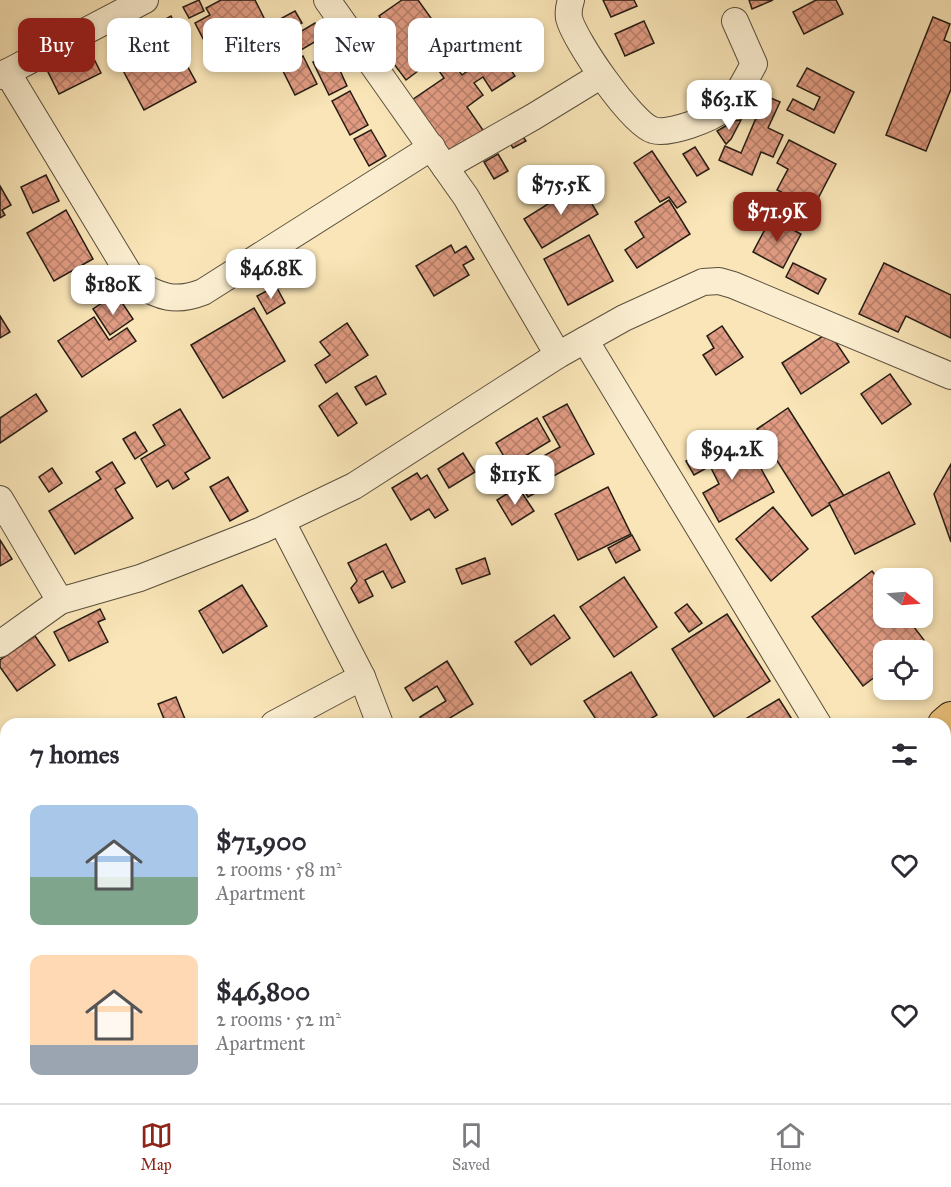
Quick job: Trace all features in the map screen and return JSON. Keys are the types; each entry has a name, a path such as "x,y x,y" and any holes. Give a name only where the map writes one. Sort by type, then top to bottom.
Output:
{"street":[{"path":"145,0 3,74 134,282 172,299 188,298 203,292 439,157 533,117 600,76"},
{"path":"327,0 439,157 485,229 558,355"},
{"path":"571,0 568,7 569,19 600,76 641,122 652,130 664,131 690,124 722,110 736,94 754,64 735,21"},
{"path":"0,644 60,601 140,578 282,522 354,486 558,355 624,318 703,282 719,281 733,285 951,376"},
{"path":"585,340 814,718"},
{"path":"0,499 60,601"},
{"path":"282,522 362,677 378,718"},
{"path":"285,718 362,677"}],"building":[{"path":"199,0 204,11 189,18 183,7"},
{"path":"221,0 255,0 264,18 204,18 210,15 206,8"},
{"path":"402,0 418,0 431,18 408,18 408,72 417,72 406,80 396,67 396,18 380,18 379,16"},
{"path":"603,0 634,0 637,6 611,17"},
{"path":"749,0 773,0 752,9"},
{"path":"816,0 836,0 843,14 804,34 793,12"},
{"path":"295,11 299,18 282,18"},
{"path":"933,17 950,24 944,40 951,43 951,89 926,151 886,135"},
{"path":"203,19 203,38 195,23"},
{"path":"644,21 654,43 625,56 615,34"},
{"path":"314,24 314,42 302,49 302,31"},
{"path":"302,56 317,84 295,95 284,72 302,72"},
{"path":"95,61 101,73 59,94 48,72 95,72"},
{"path":"807,68 854,92 834,133 787,110 793,99 814,110 820,97 797,86"},
{"path":"124,72 191,72 196,82 144,110"},
{"path":"318,72 341,72 347,86 329,95"},
{"path":"440,72 460,72 462,75 466,72 512,72 515,76 492,91 483,77 474,83 483,95 467,107 485,133 451,157 412,100 444,78"},
{"path":"350,91 368,125 350,135 332,101"},
{"path":"759,93 780,102 768,128 783,135 773,157 761,152 752,175 719,160 725,146 741,153 756,118 741,111"},
{"path":"741,120 726,144 717,131 734,121"},
{"path":"518,129 526,141 513,148 506,137"},
{"path":"371,130 386,156 369,166 354,139"},
{"path":"789,140 836,164 813,208 777,190 788,169 777,163"},
{"path":"695,147 709,169 697,176 683,154"},
{"path":"652,151 686,202 677,208 669,197 660,202 634,163"},
{"path":"498,154 508,171 494,179 484,162"},
{"path":"46,175 59,201 33,213 21,187"},
{"path":"580,184 598,214 542,248 524,219"},
{"path":"0,186 11,205 2,210 5,215 0,218"},
{"path":"669,200 690,234 637,268 625,250 644,237 635,222"},
{"path":"66,210 93,259 54,281 27,233"},
{"path":"771,218 801,234 783,268 753,252"},
{"path":"589,235 613,281 568,305 544,259"},
{"path":"451,245 455,253 466,246 474,259 463,265 469,275 434,296 416,266"},
{"path":"793,263 826,279 818,294 786,277"},
{"path":"884,263 951,295 951,338 906,316 898,332 859,314"},
{"path":"276,286 285,303 267,314 257,296"},
{"path":"108,299 113,307 121,301 133,319 110,335 93,309"},
{"path":"254,308 285,361 223,398 191,345"},
{"path":"0,316 10,332 0,338"},
{"path":"94,317 109,340 127,328 136,341 82,377 58,341"},
{"path":"347,323 368,355 326,383 315,365 330,355 320,342"},
{"path":"722,326 743,357 716,375 703,355 714,348 707,336"},
{"path":"829,332 849,362 801,394 782,363"},
{"path":"890,374 911,404 882,424 861,394"},
{"path":"376,376 386,394 366,405 355,387"},
{"path":"337,393 357,423 338,436 319,406"},
{"path":"36,394 47,411 0,443 0,418"},
{"path":"567,404 594,454 539,484 529,464 560,447 543,417"},
{"path":"788,408 844,496 812,516 757,429"},
{"path":"180,409 210,458 185,473 189,479 173,489 168,480 157,487 141,459 165,445 153,425"},
{"path":"537,418 550,441 520,459 539,491 528,497 496,443"},
{"path":"135,432 147,451 135,459 123,439"},
{"path":"718,444 727,462 750,449 774,492 719,522 703,493 719,484 710,466 694,475 686,461"},
{"path":"463,453 475,472 449,488 438,469"},
{"path":"112,462 125,483 115,489 133,518 75,554 49,511 101,479 96,472"},
{"path":"951,464 951,542 934,494"},
{"path":"52,468 62,483 49,492 39,477"},
{"path":"889,472 915,524 855,554 829,503"},
{"path":"417,473 421,479 427,475 448,510 435,518 429,509 411,520 392,488"},
{"path":"228,477 248,511 230,521 210,487"},
{"path":"518,487 534,511 512,525 497,500"},
{"path":"608,487 631,534 578,560 555,514"},
{"path":"773,507 808,549 771,581 736,539"},
{"path":"632,535 640,550 616,563 608,548"},
{"path":"0,540 12,559 0,566"},
{"path":"386,544 405,582 392,588 383,571 365,580 373,596 359,603 351,588 357,581 348,563"},
{"path":"485,558 490,574 462,584 456,569"},
{"path":"872,571 873,628 915,628 924,640 873,640 873,678 863,686 812,617"},
{"path":"624,577 657,627 614,657 580,607"},
{"path":"242,585 267,626 223,653 199,611"},
{"path":"687,604 702,623 689,632 675,613"},
{"path":"100,609 105,619 98,622 108,642 69,661 54,632"},
{"path":"727,614 770,681 714,717 672,649"},
{"path":"554,615 570,638 531,665 515,642"},
{"path":"35,636 55,665 17,691 0,667 0,660"},
{"path":"447,661 473,704 450,718 421,718 446,701 437,686 413,701 405,688"},
{"path":"631,672 657,715 652,718 595,718 584,701"},
{"path":"176,697 185,718 164,718 158,704"},
{"path":"779,699 791,718 747,718"}]}
